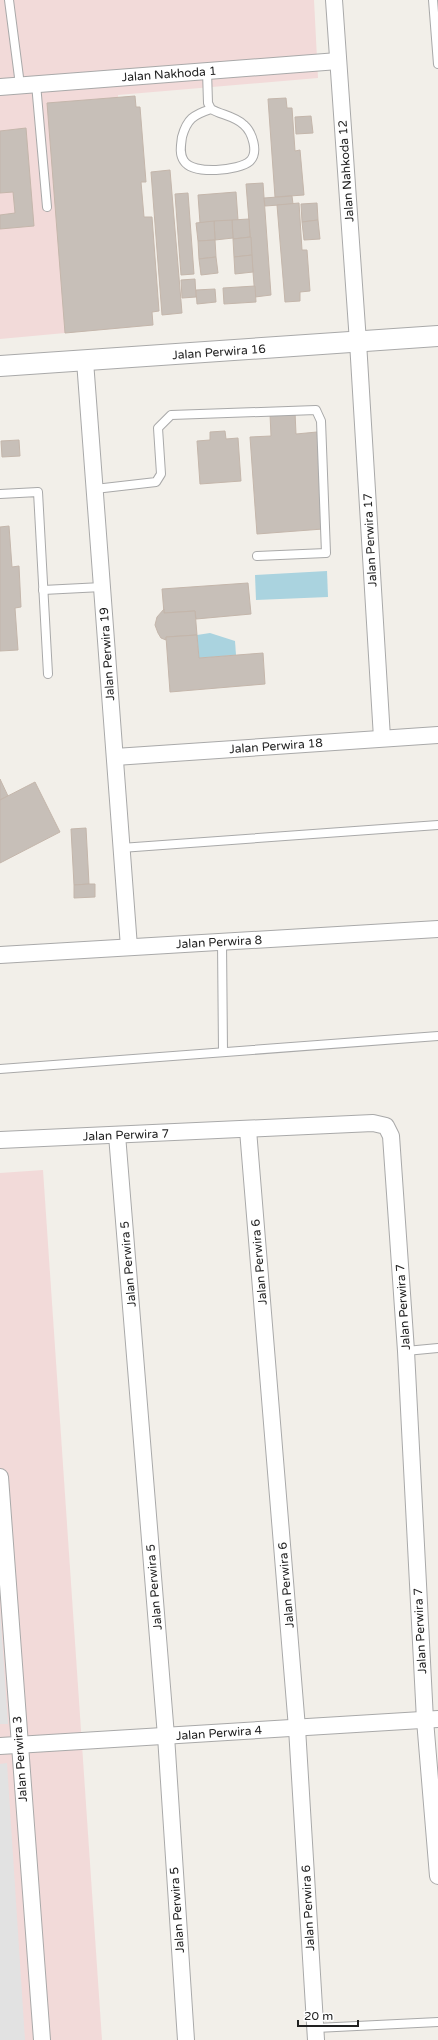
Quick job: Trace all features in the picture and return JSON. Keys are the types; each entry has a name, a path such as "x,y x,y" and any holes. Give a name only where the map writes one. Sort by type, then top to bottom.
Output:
{"street":[{"name":"Jalan Nahkoda 12","path":"334,0 358,342"},
{"name":"Jalan Nakhoda 1","path":"0,86 338,61"},
{"name":"Jalan Perwira 16","path":"0,366 438,336"},
{"name":"Jalan Perwira 17","path":"358,342 382,738"},
{"name":"Jalan Perwira 19","path":"85,361 129,948"},
{"name":"Jalan Perwira 18","path":"114,757 438,735"},
{"name":"Jalan Perwira 8","path":"0,955 438,929"},
{"name":"Jalan Perwira 7","path":"0,1140 248,1130 372,1123 386,1126 391,1136 432,1720 438,1876"},
{"name":"Jalan Perwira 6","path":"248,1130 297,1728 316,2034"},
{"name":"Jalan Perwira 5","path":"117,1135 166,1736 186,2040"},
{"name":"Jalan Perwira 3","path":"0,1477 42,2040"},
{"name":"Jalan Perwira 4","path":"0,1746 432,1720"}],"lane":[{"path":"9,0 20,85"},
{"path":"433,0 438,64"},
{"path":"207,71 208,103 211,109 243,124 250,132 254,156 250,161 241,166 204,170 191,167 183,161 180,147 189,120 198,113 211,109"},
{"path":"36,84 47,207"},
{"path":"95,489 156,482 161,474 158,428 171,415 316,410 320,422 326,553 257,556"},
{"path":"0,494 38,492 48,674"},
{"path":"43,590 102,587"},
{"path":"121,848 438,825"},
{"path":"222,942 223,1052"},
{"path":"0,1069 438,1036"},
{"path":"406,1351 438,1348"},
{"path":"316,2034 438,2022"}],"shaded area":[{"path":"0,0 314,0 318,78 118,95 130,327 0,339"},
{"path":"43,1170 102,2040 0,2040 0,1173"},
{"path":"0,1608 8,1724 0,1724"},
{"path":"7,1763 25,2040 0,2040 0,1764"}],"water":[{"path":"327,571 328,597 256,600 255,575"},
{"path":"210,633 235,641 236,655 199,658 197,635"}],"building":[{"path":"135,96 136,107 140,107 146,182 141,182 144,217 152,217 159,311 152,312 153,325 65,333 47,103"},
{"path":"286,98 287,108 292,108 295,151 300,150 304,195 275,197 268,99"},
{"path":"311,116 313,133 296,134 295,117"},
{"path":"26,128 34,226 0,229 0,215 15,213 13,192 0,193 0,131"},
{"path":"170,170 182,313 162,315 151,172"},
{"path":"263,183 271,295 255,297 246,184"},
{"path":"236,192 238,220 200,223 198,195"},
{"path":"188,193 194,274 181,275 175,194"},
{"path":"292,196 293,204 265,206 264,198"},
{"path":"299,203 302,250 307,250 310,291 300,292 300,301 285,302 277,205"},
{"path":"317,203 318,220 302,222 301,204"},
{"path":"249,219 250,237 233,239 232,220"},
{"path":"232,220 233,238 215,240 214,221"},
{"path":"318,220 320,239 304,240 302,222"},
{"path":"214,221 215,240 198,241 196,223"},
{"path":"251,237 252,255 234,257 233,239"},
{"path":"215,240 216,257 199,259 198,241"},
{"path":"252,255 253,272 235,274 234,257"},
{"path":"216,257 218,273 201,275 199,259"},
{"path":"195,279 196,297 182,298 181,280"},
{"path":"255,286 256,302 224,304 223,288"},
{"path":"215,289 216,302 197,304 196,290"},
{"path":"295,412 296,434 317,432 323,529 257,534 250,437 271,436 270,414"},
{"path":"225,431 226,439 238,438 241,481 200,484 197,441 210,440 210,432"},
{"path":"19,440 20,456 2,457 1,441"},
{"path":"9,526 12,567 19,566 21,607 15,608 18,650 0,651 0,527"},
{"path":"248,583 251,614 196,619 195,611 164,613 162,589"},
{"path":"164,609 164,613 195,611 197,635 166,637 166,640 161,638 155,625 157,617"},
{"path":"197,635 199,658 263,653 265,684 170,692 166,637"},
{"path":"0,779 8,796 0,800"},
{"path":"35,782 60,832 0,863 0,800"},
{"path":"86,828 89,884 74,885 71,829"},
{"path":"95,884 95,897 74,898 74,885"}]}
